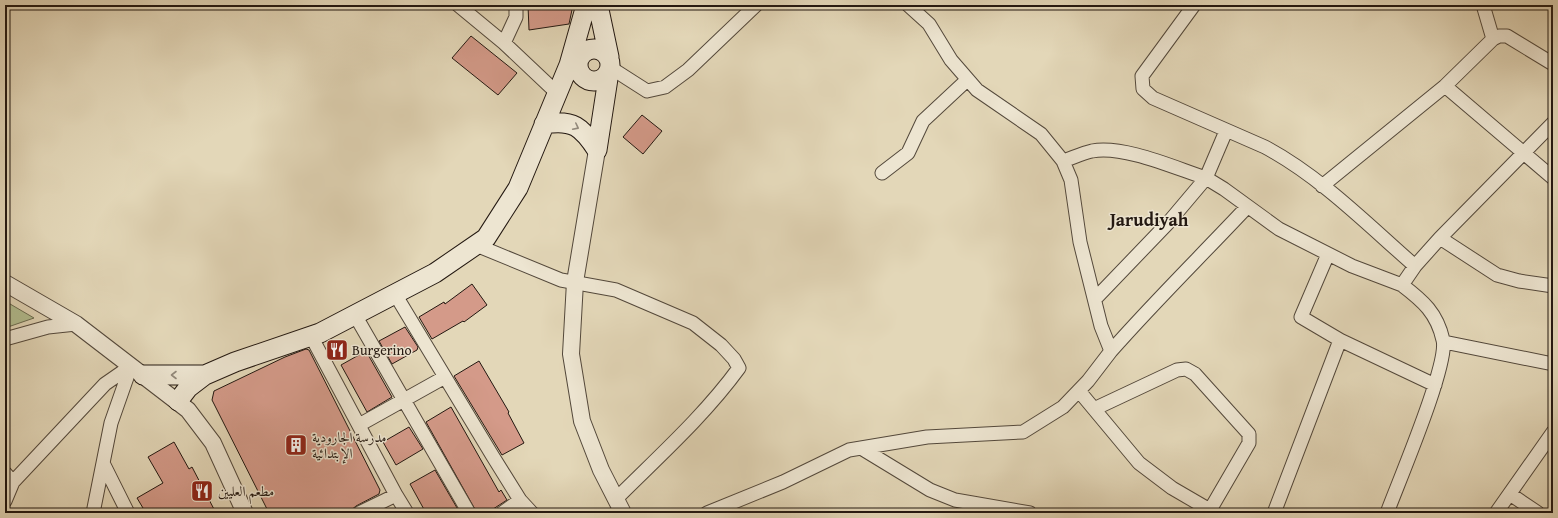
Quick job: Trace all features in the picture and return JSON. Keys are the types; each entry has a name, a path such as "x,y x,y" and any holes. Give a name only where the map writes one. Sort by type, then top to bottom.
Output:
{"main road":[{"path":"178,400 188,388 205,376 235,362 311,336 435,273 486,238 518,188 568,65 586,5"},
{"path":"597,150 610,66 598,5"},
{"path":"578,31 586,51"},
{"path":"597,150 587,79 579,71 578,65 582,55 586,51 596,49 601,50 610,66"},
{"path":"587,79 602,80 610,66"},
{"path":"544,124 587,79"},
{"path":"544,124 564,122 576,125 587,134 597,150"},
{"path":"137,370 205,376"}],"street":[{"path":"458,5 504,43 557,92"},
{"path":"504,43 516,17 516,5"},
{"path":"610,66 647,91 665,87 688,70 756,5"},
{"path":"908,5 929,24 951,60 967,80 977,90 1042,134 1063,161 1071,180 1080,242 1101,326 1111,351"},
{"path":"1194,5 1142,76 1143,89 1152,98 1226,130 1283,157 1322,186 1415,266"},
{"path":"1483,5 1493,39"},
{"path":"1322,186 1445,86 1493,39 1499,36 1507,36 1553,64"},
{"path":"882,173 908,153 923,121 967,80"},
{"path":"1445,86 1553,178"},
{"path":"1402,285 1415,266 1440,238 1553,123"},
{"path":"1095,299 1168,223 1206,178 1226,130"},
{"path":"597,150 575,282 571,354 582,421 601,470 617,498 623,513"},
{"path":"1063,161 1092,151 1120,151 1206,178 1279,228 1328,254 1377,277 1402,285 1424,302 1438,323 1444,342 1439,372 1387,513"},
{"path":"707,513 783,482 848,450 927,437 1023,432 1062,407 1079,391 1140,318 1247,207"},
{"path":"1440,238 1497,276 1553,286"},
{"path":"476,245 561,280 616,290 693,323 722,345 734,359 739,368 727,384 688,428 617,498"},
{"path":"1328,254 1301,317 1340,340 1435,385"},
{"path":"5,283 76,324 178,400 188,410 212,444 245,513"},
{"path":"395,294 520,500 532,513"},
{"path":"355,314 469,513"},
{"path":"5,339 48,328 76,324"},
{"path":"311,336 406,513"},
{"path":"1274,513 1340,340"},
{"path":"1444,342 1553,364"},
{"path":"1079,391 1094,409 1139,463 1172,488 1212,512 1249,443 1249,434 1195,374 1186,368 1177,370 1094,409"},
{"path":"93,513 104,465 111,423 137,370"},
{"path":"5,501 9,477 105,384 137,370"},
{"path":"359,425 445,377"},
{"path":"1496,513 1552,434"},
{"path":"861,448 930,490 942,495 955,500 1030,513"},
{"path":"104,465 128,513"},
{"path":"1510,494 1538,513"},
{"path":"359,513 396,495"},
{"path":"502,513 520,500"}],"green space":[{"path":"5,301 34,318 5,328"}],"building":[{"path":"528,5 573,5 569,24 529,30"},
{"path":"471,36 517,73 498,95 452,58"},
{"path":"642,115 662,131 643,154 623,137"},
{"path":"472,284 487,305 464,322 463,321 432,339 419,317 444,302 445,304"},
{"path":"405,327 418,347 417,350 392,364 379,341"},
{"name":"مدرسة الجارودية الإبتدائية","path":"306,349 309,350 380,490 379,494 356,506 348,513 269,513 212,400 214,391 285,357"},
{"path":"366,351 392,397 367,412 341,365"},
{"path":"479,361 509,412 508,413 524,443 502,455 454,376"},
{"path":"451,407 499,492 501,490 507,500 487,513 477,513 426,422"},
{"path":"409,427 423,449 396,465 383,442"},
{"path":"174,442 189,469 192,467 216,513 146,513 137,498 163,483 148,457"},
{"path":"435,470 460,513 426,513 410,484"}],"place":[{"name":"Burgerino","path":"337,350"},
{"name":"مدرسة الجارودية الإبتدائية","path":"296,445"},
{"name":"مطعم العليين","path":"202,491"}],"district":[{"name":"Jarudiyah","path":"1149,220"}]}
